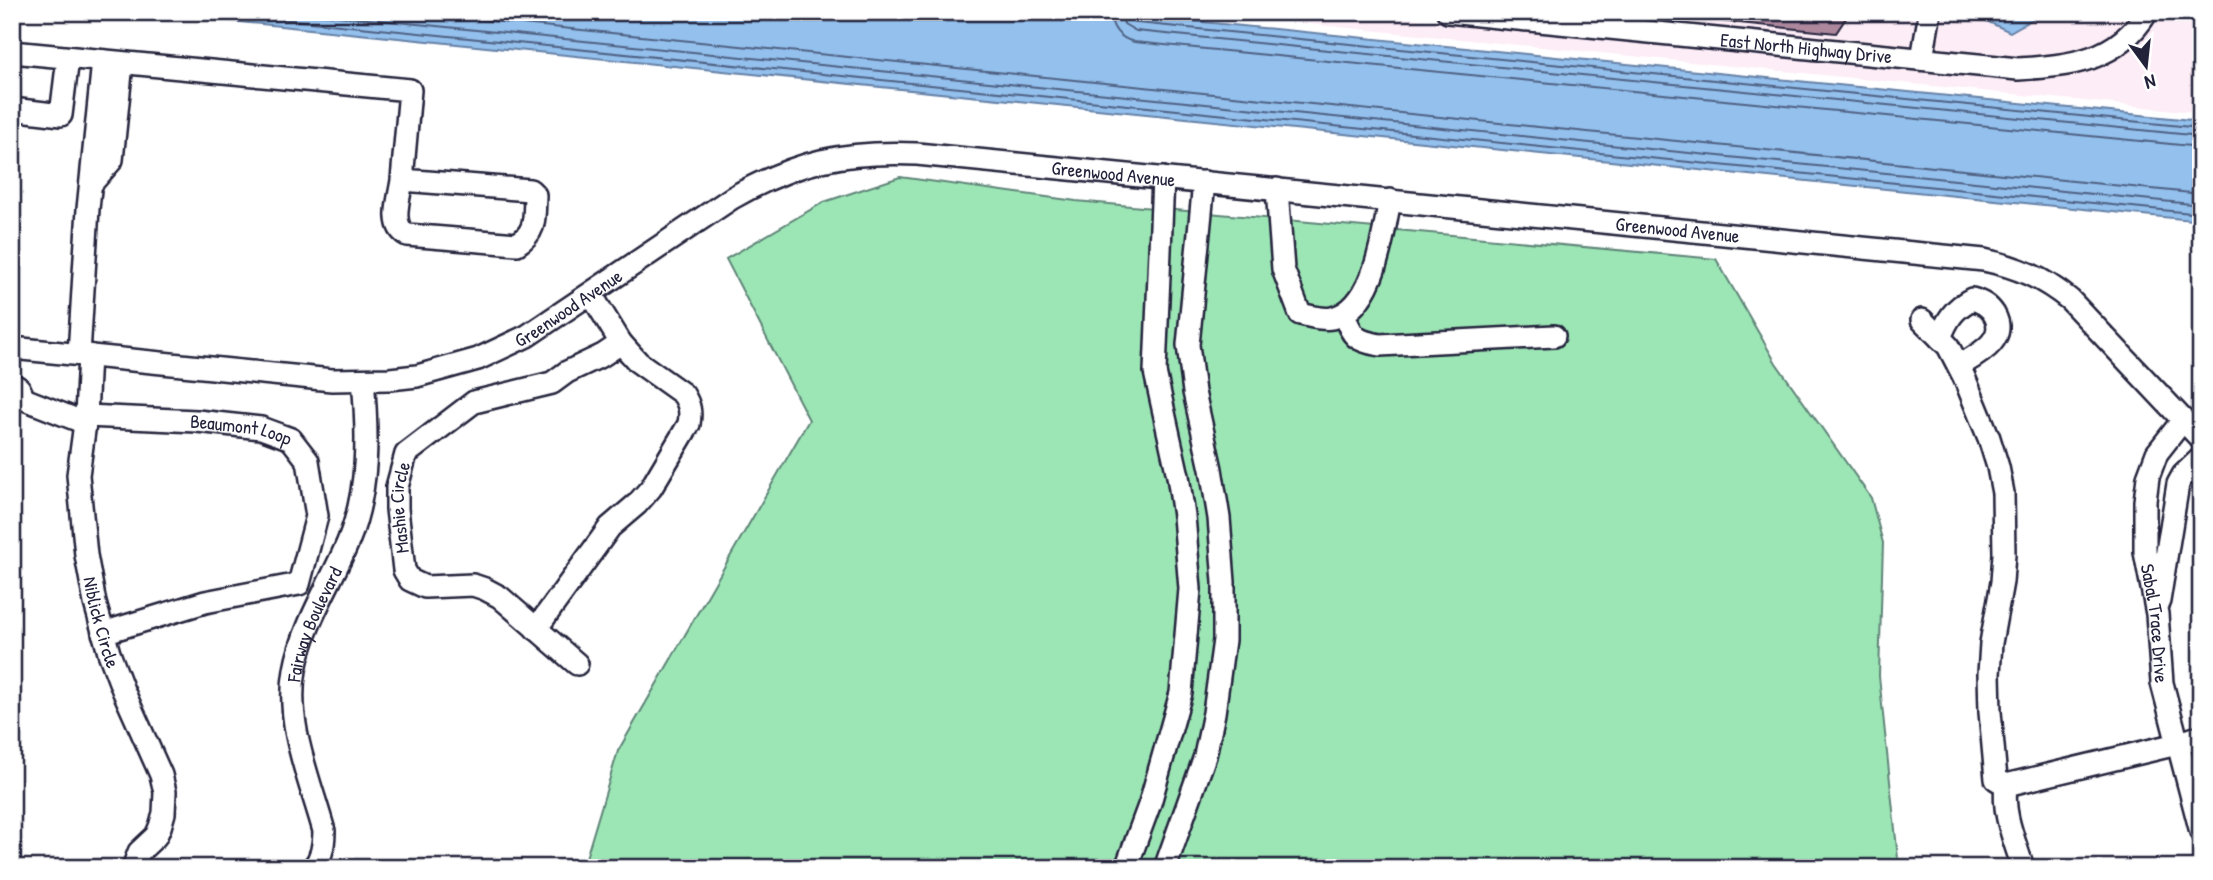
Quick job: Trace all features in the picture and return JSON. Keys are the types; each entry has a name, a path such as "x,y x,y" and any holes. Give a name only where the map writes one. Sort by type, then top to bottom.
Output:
{"street":[{"name":"East North Highway Drive","path":"1448,12 2018,69 2056,67 2093,58 2123,42 2147,12"},
{"path":"1922,59 1930,12"},
{"path":"12,52 410,90 396,223 400,231 407,235 502,245 517,244 529,236 533,227 535,195 530,190 402,180"},
{"path":"12,109 61,115 68,58"},
{"name":"Niblick Circle","path":"113,62 106,123 113,160 91,184 84,355 85,419 78,474 86,555 103,633 123,690 161,775 165,792 160,827 156,836 139,852 133,868"},
{"name":"Greenwood Avenue","path":"12,348 332,380 417,376 478,359 527,336 733,198 765,180 819,160 880,152 1390,200 2008,265 2035,275 2070,300 2193,423"},
{"path":"1126,868 1147,811 1181,694 1189,589 1178,476 1155,372 1163,178"},
{"path":"1165,868 1205,756 1224,640 1219,518 1194,392 1188,345 1204,182"},
{"path":"1277,189 1283,269 1300,314 1317,318 1344,314 1363,294 1377,265 1390,200"},
{"path":"536,629 610,527 651,488 689,424 691,413 683,394 639,362 621,343 591,294"},
{"path":"1940,338 1946,323 1958,306 1972,299 1988,305 1993,312 1998,323 1996,338 1985,351 1959,366"},
{"path":"1344,314 1350,330 1360,342 1380,345 1554,336"},
{"path":"1922,320 1948,346 1959,366 1989,438 2003,493 2002,582 1989,674 1996,779 2006,785 2201,736"},
{"name":"Mashie Circle","path":"577,664 500,597 485,589 473,585 425,587 410,580 404,570 397,487 406,454 474,402 552,383 621,343"},
{"name":"Fairway Boulevard","path":"318,866 324,831 294,719 295,671 303,638 349,540 360,504 366,458 363,380"},
{"name":"Beaumont Loop","path":"12,384 19,388 24,399 85,419 197,421 261,428 291,439 308,461 317,516 299,584 205,602 103,633"},
{"name":"Sabal Trace Drive","path":"2193,423 2157,453 2148,477 2145,552 2157,614 2162,683 2201,832"},
{"path":"2157,614 2174,498 2183,475 2201,458"},
{"path":"1178,476 1211,469"},
{"path":"360,504 397,509"},
{"path":"313,534 349,540"},
{"path":"2006,785 2004,799 2008,820 2023,868"},
{"path":"1147,811 1181,825"}],"shaded area":[{"path":"1188,12 1346,12 2019,79 2058,76 2098,67 2127,51 2150,26 2158,12 2201,12 2201,60 2194,112"},
{"path":"1547,12 1985,12 1982,18 2010,32 2045,12 2136,12 2117,34 2090,49 2054,57 2018,59"}],"green space":[{"path":"900,177 1076,201 1716,259 1776,363 1871,498 1883,543 1879,676 1899,868 583,868 618,751 809,420 726,259 824,202"}],"water":[{"path":"142,12 1102,12 2201,121 2201,221"},
{"path":"1985,12 2045,12 2010,32 1982,19"}],"building":[{"path":"1818,12 1849,12 1848,15"}]}
